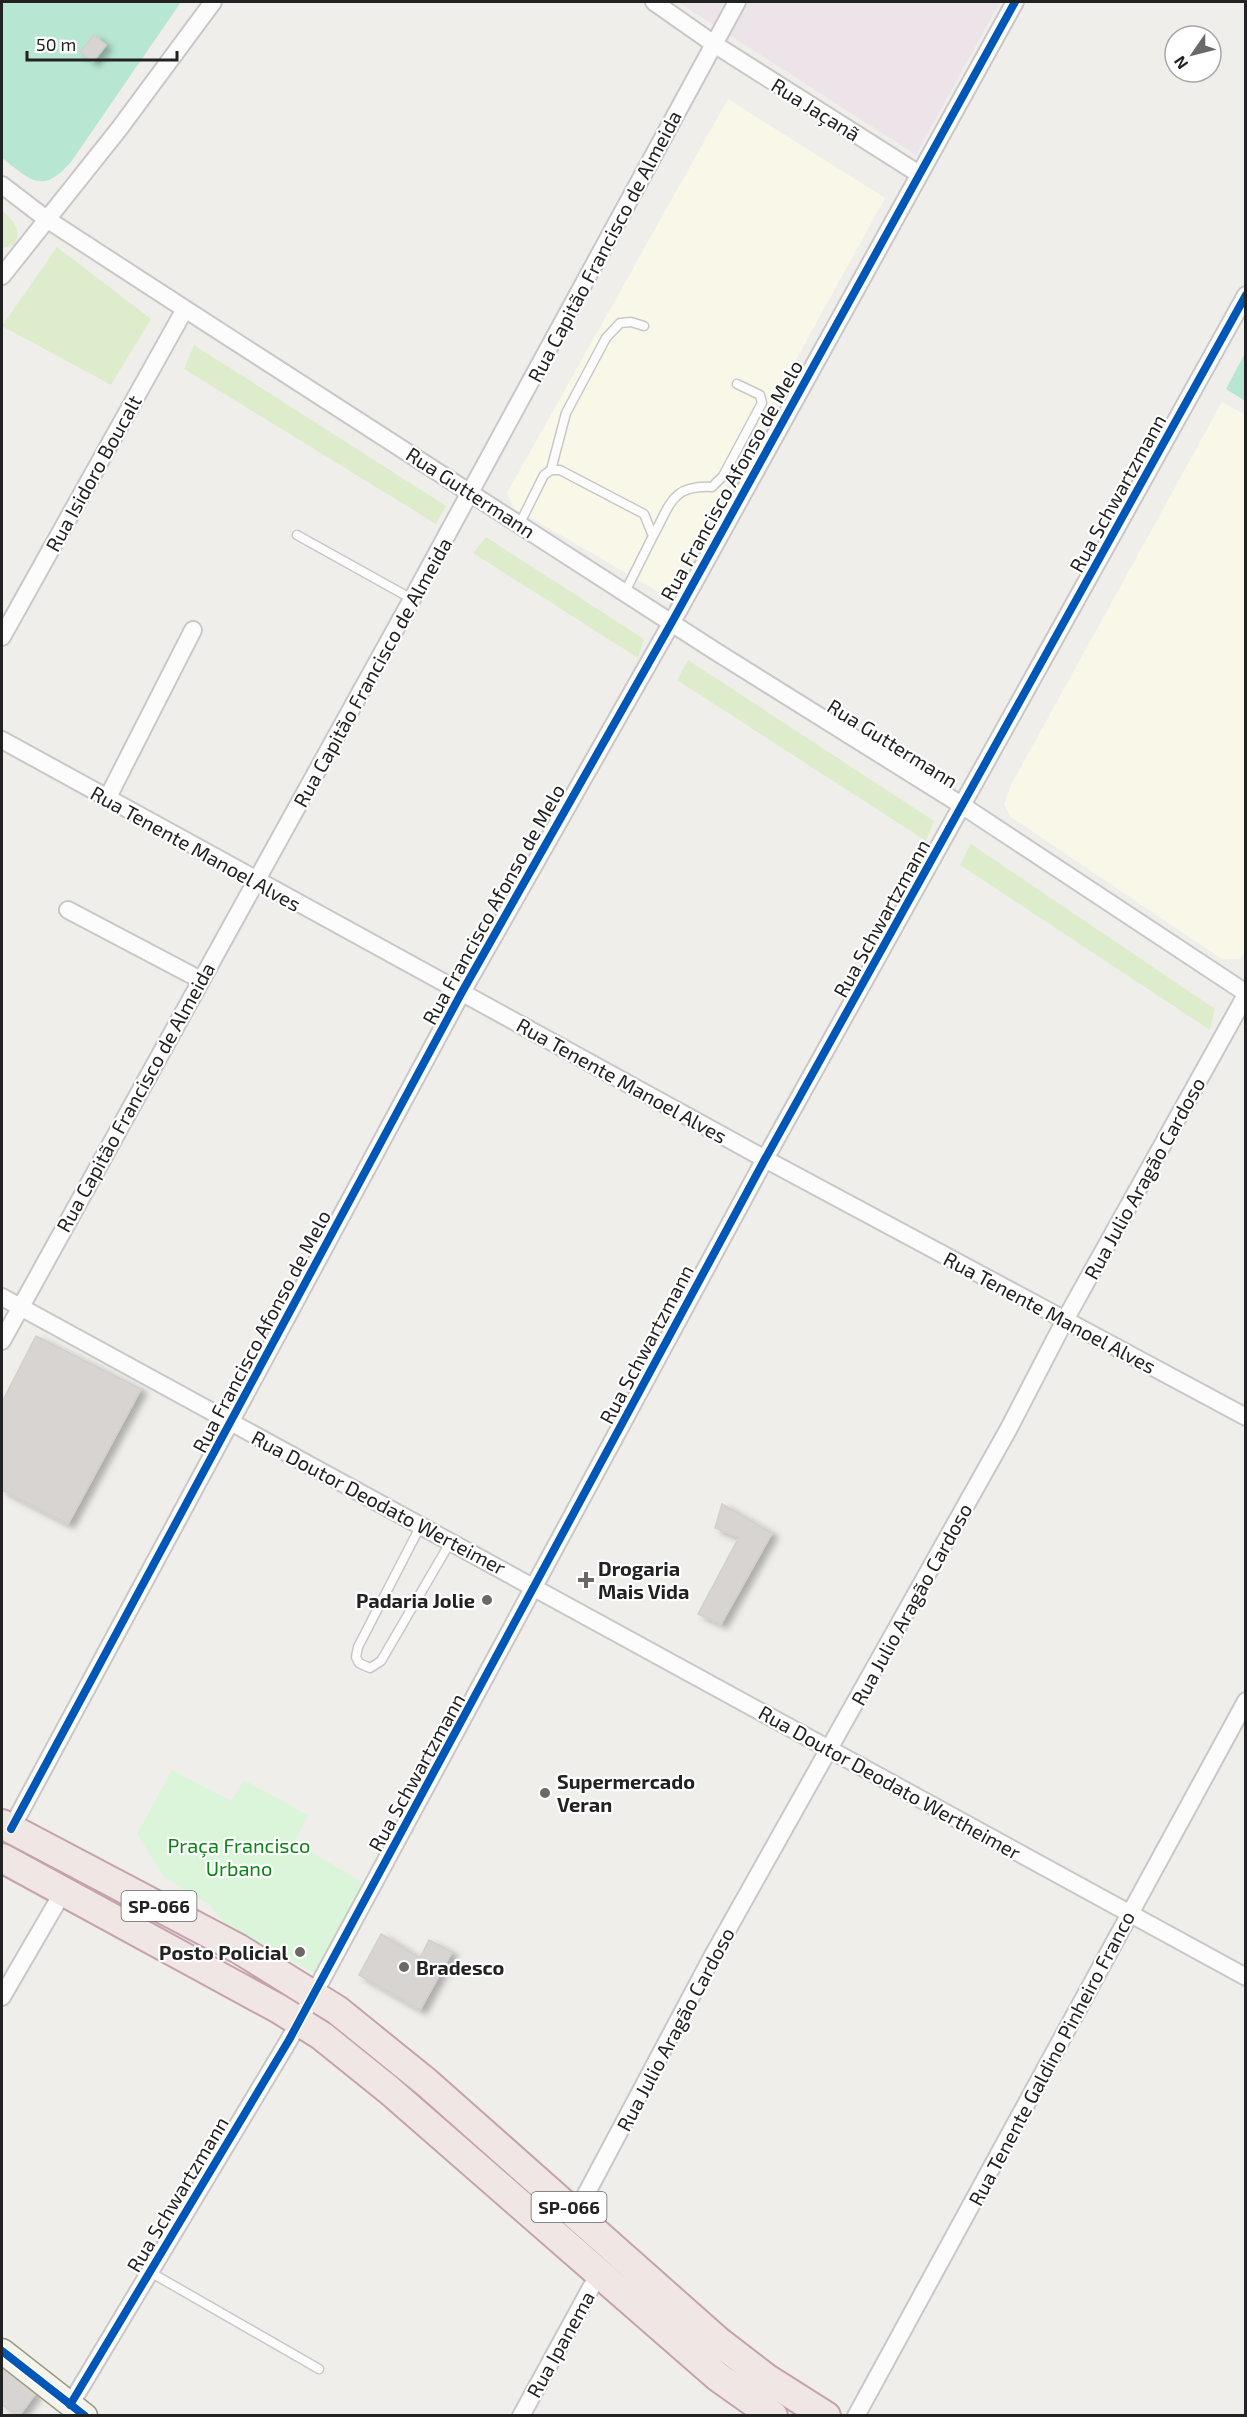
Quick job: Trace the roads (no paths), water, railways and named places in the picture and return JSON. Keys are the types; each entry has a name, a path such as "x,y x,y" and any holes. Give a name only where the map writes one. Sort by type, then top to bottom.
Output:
{"highway":[{"name":"SP-066","path":"6,1826 239,1949 314,1994 426,2082 718,2341 766,2378 826,2415"},
{"name":"SP-066","path":"2,1858 299,2021 322,2036 389,2090 718,2377 773,2415"},
{"path":"571,2247 576,2213"}],"main road":[{"path":"2,2351 77,2410"}],"street":[{"path":"5,265 119,129 213,2"},
{"name":"Rua Jaçanã","path":"654,2 714,44 919,174"},
{"name":"Rua Capitão Francisco de Almeida","path":"2,1341 471,492 737,2"},
{"name":"Rua Francisco Afonso de Melo","path":"6,1826 232,1422 462,992 672,622 1015,2"},
{"name":"Rua Guttermann","path":"2,185 45,218 184,309 963,806 1245,994"},
{"name":"Rua Schwartzmann","path":"77,2410 150,2272 314,1994 765,1159 1245,295"},
{"name":"Rua Isidoro Boucalt","path":"2,637 184,309"},
{"path":"107,799 193,630"},
{"name":"Rua Tenente Manoel Alves","path":"2,740 765,1159 1245,1417"},
{"path":"68,910 200,980"},
{"name":"Rua Julio Aragão Cardoso","path":"576,2213 711,1959 1008,1430 1065,1320 1245,994"},
{"name":"Rua Doutor Deodato Werteimer","path":"2,1297 535,1586"},
{"name":"Rua Doutor Deodato Wertheimer","path":"535,1586 1245,1977"},
{"name":"Rua Tenente Galdino Pinheiro Franco","path":"856,2415 1245,1701"},
{"path":"2,1996 63,1892"},
{"name":"Rua Ipanema","path":"521,2415 599,2272"}],"lane":[{"path":"520,523 544,475 550,470 566,413 606,338 620,323 631,322 644,326"},
{"path":"625,592 652,536 679,491 692,486 712,487 723,476 762,403 760,395 737,384"},
{"path":"550,470 560,470 644,514 652,536"},
{"path":"297,535 412,599"},
{"path":"421,1524 358,1647 356,1656 359,1663 370,1668 381,1661 452,1541"},
{"path":"150,2272 319,2369"}],"place":[{"name":"Drogaria Mais Vida","path":"586,1580"},
{"name":"Padaria Jolie","path":"487,1600"},
{"name":"Supermercado Veran","path":"545,1793"},
{"name":"Posto Policial","path":"300,1952"},
{"name":"Bradesco","path":"404,1967"}],"park label":[{"name":"Praça Francisco Urbano","path":"239,1856"}]}
